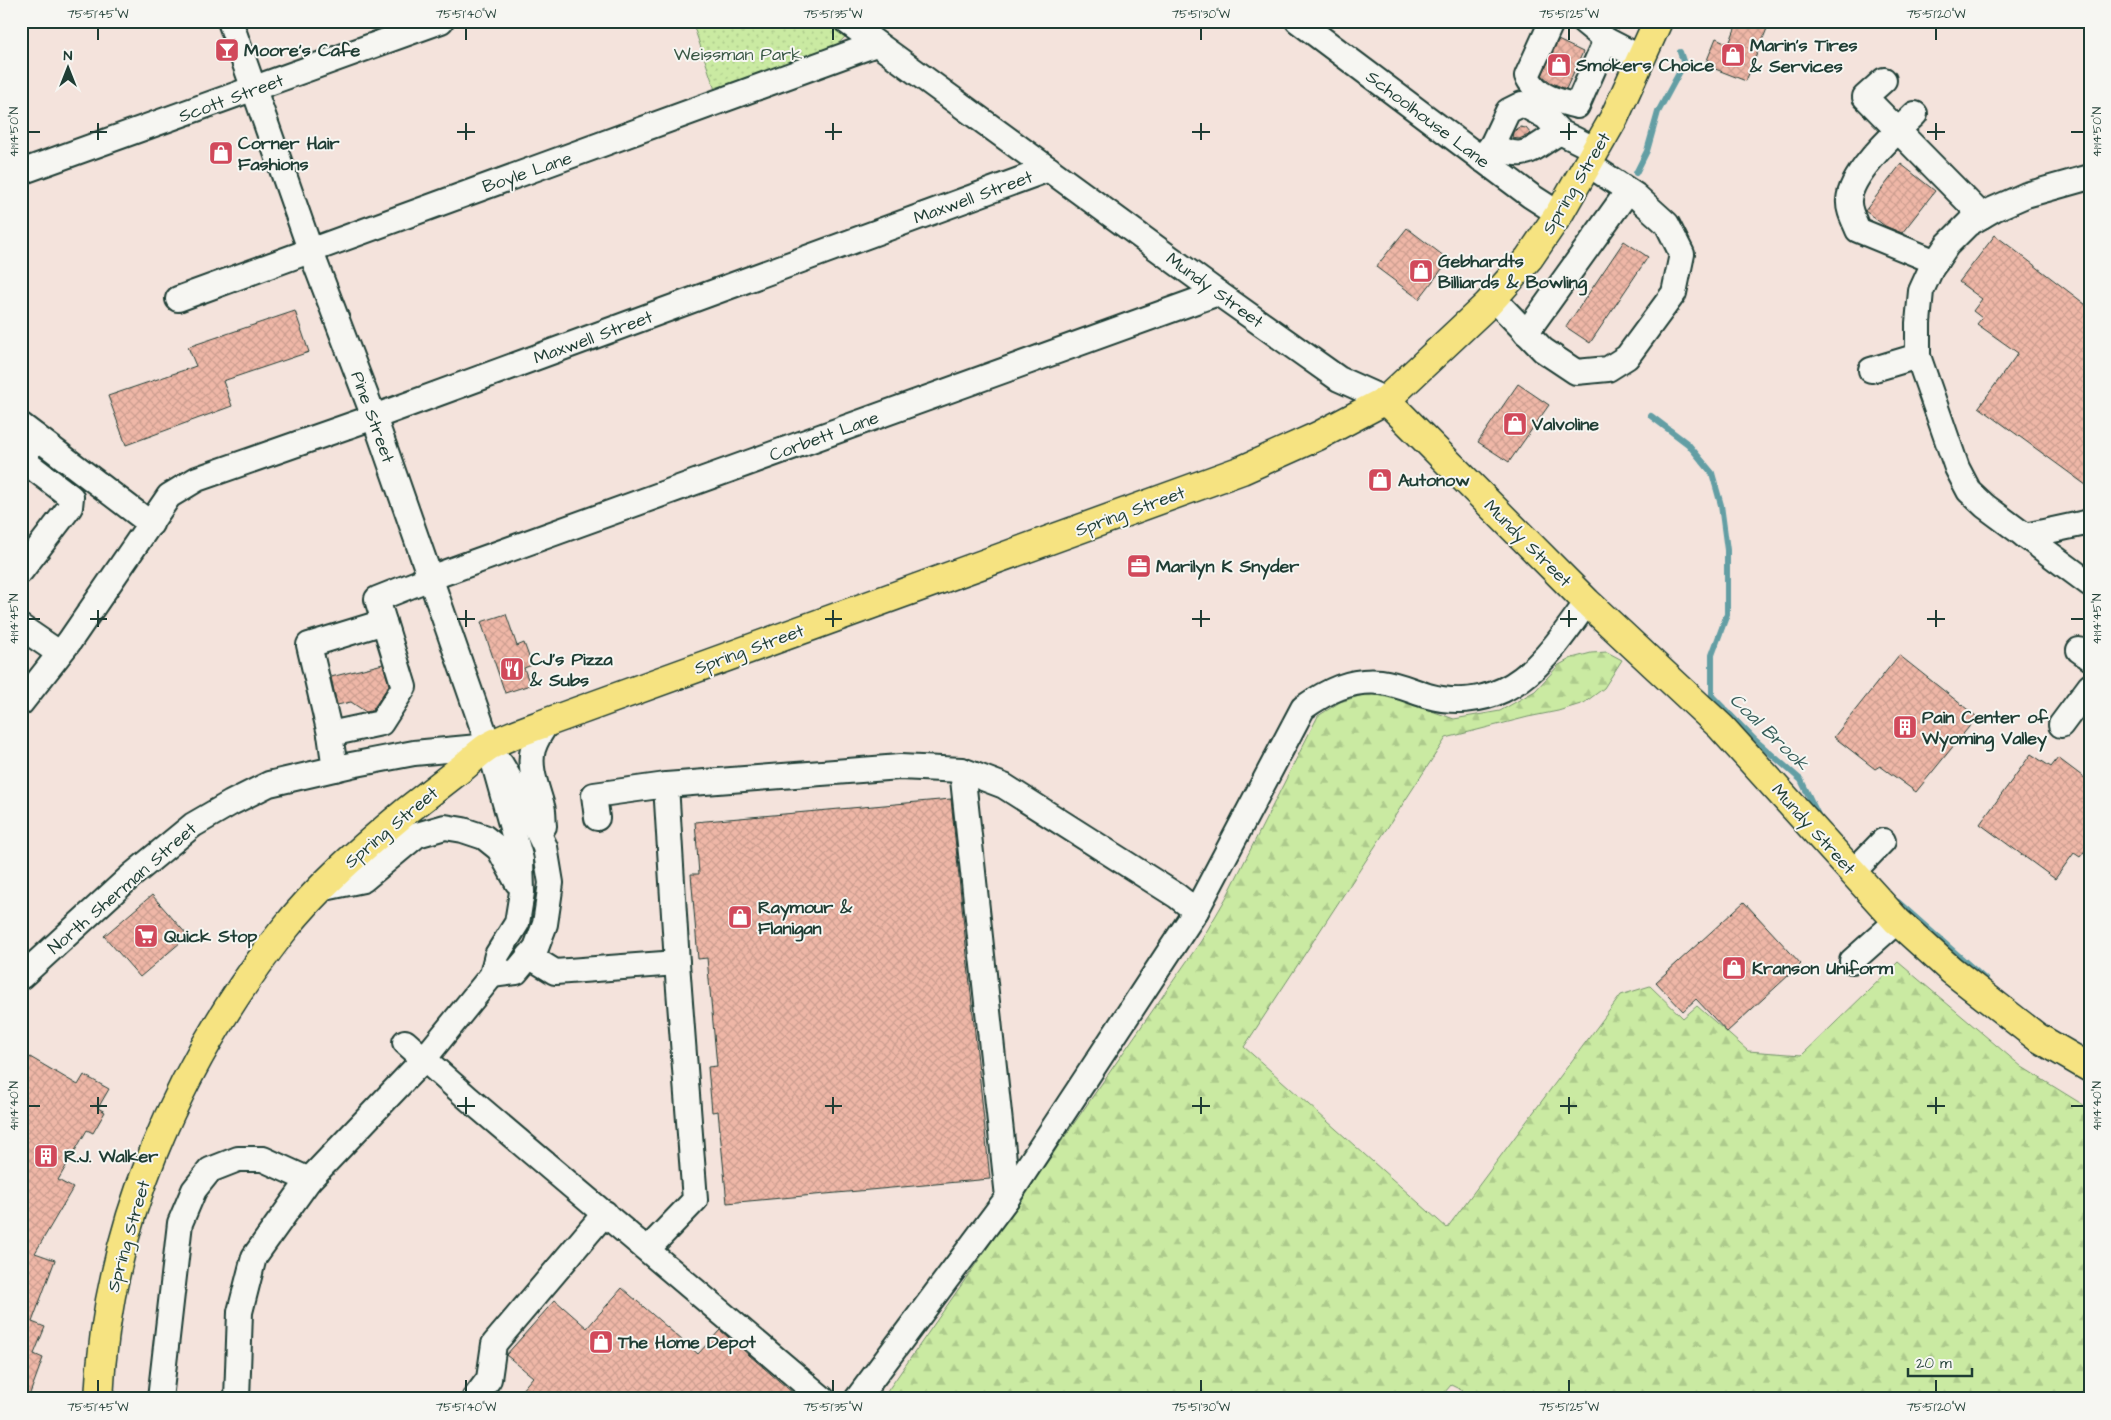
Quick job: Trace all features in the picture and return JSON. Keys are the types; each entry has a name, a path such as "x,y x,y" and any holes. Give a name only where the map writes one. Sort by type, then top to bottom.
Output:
{"main road":[{"name":"Spring Street","path":"99,1399 100,1368 112,1287 132,1209 160,1135 201,1052 241,990 283,932 320,890 371,840 489,746 548,722 1242,470 1318,436 1386,400 1493,298 1529,258 1559,214 1614,118 1649,40"},
{"name":"Mundy Street","path":"1386,400 1587,602 1721,728 1897,921 1951,970 2030,1031 2090,1068"}],"street":[{"name":"Pine Street","path":"230,21 310,252 374,417 489,746"},
{"name":"Scott Street","path":"21,172 254,90 441,21"},
{"name":"Mundy Street","path":"846,21 1218,293 1339,379 1386,400"},
{"name":"Schoolhouse Lane","path":"1298,21 1487,152 1559,214"},
{"path":"1552,21 1527,76 1534,88 1550,99 1577,106 1606,40"},
{"path":"1583,21 1606,40 1649,40"},
{"name":"Boyle Lane","path":"178,299 876,44"},
{"path":"1884,80 1865,97 1898,130 1942,162 1982,216"},
{"path":"1493,298 1544,350 1576,372 1608,370 1627,357 1674,293 1682,254 1666,224 1592,157 1560,132 1546,117 1522,104 1508,111 1487,152 1525,154 1560,132"},
{"path":"1915,114 1855,178 1849,199 1850,210 1858,230 1936,262"},
{"name":"Maxwell Street","path":"21,703 59,654 169,496 197,479 374,417 1049,169"},
{"path":"2090,177 2026,194 1968,224 1947,245 1921,291 1918,356 1957,468 1969,491 1985,506 2090,584"},
{"path":"1526,333 1628,191"},
{"name":"Corbett Lane","path":"384,622 377,600 430,578 1218,293"},
{"path":"1871,370 1918,356"},
{"path":"28,430 151,524"},
{"path":"21,571 70,507 71,498 26,476 28,464 25,456 28,430"},
{"path":"2025,536 2090,522"},
{"path":"857,1399 1008,1197 1196,911 1303,708 1327,691 1351,684 1380,682 1405,687 1429,696 1455,700 1483,697 1504,690 1523,677 1545,656 1587,602"},
{"path":"330,734 381,722 404,687 384,622 310,645 330,734 335,769"},
{"path":"21,627 59,654"},
{"path":"2061,725 2090,686"},
{"path":"492,975 516,972 536,948 545,924 551,884 545,847 543,808 532,766 532,750 548,722"},
{"path":"489,746 510,778 545,847"},
{"path":"236,1399 240,1312 254,1257 309,1180 424,1059 492,975 497,955 517,923 522,892 521,860 489,746"},
{"name":"North Sherman Street","path":"21,977 131,876 193,825 231,802 269,784 335,769 414,753 489,746"},
{"path":"597,818 594,796 666,785 900,767 962,770 1004,786 1177,896 1196,911"},
{"path":"962,770 1008,1197"},
{"path":"648,1249 695,1200 666,785"},
{"path":"320,890 363,880 417,835 445,827 463,830 484,837 492,843 500,850 522,892"},
{"path":"1853,872 1882,841"},
{"path":"1852,961 1897,921"},
{"path":"529,956 555,972 677,963"},
{"path":"405,1042 469,1100 648,1249 823,1399"},
{"path":"160,1399 180,1223 194,1190 210,1170 238,1159 263,1159 309,1180"},
{"path":"474,1399 489,1379 494,1344 604,1213"}],"green space":[{"name":"Weissman Park","path":"692,21 826,21 846,36 822,59 717,96"},
{"path":"1607,652 1622,660 1604,688 1584,703 1446,738 1244,1047 1447,1228 1621,995 1650,986 1683,1018 1697,1006 1748,1051 1802,1055 1898,962 2022,1067 2090,1109 2090,1399 1480,1399 1451,1385 1439,1399 882,1399 1201,941 1226,898 1318,716 1340,702 1366,694 1387,695 1454,719 1500,711 1535,691 1559,665 1572,658 1591,653"}],"building":[{"name":"Marin's Tires & Services","path":"1738,21 1770,21 1746,81 1705,65 1716,38 1729,44"},
{"name":"Smokers Choice","path":"1558,40 1583,52 1566,89 1550,82 1542,75"},
{"path":"1520,127 1526,128 1531,134 1519,139 1512,138 1513,132"},
{"path":"1901,164 1935,191 1902,233 1885,226 1865,211"},
{"path":"1407,228 1449,260 1419,299 1376,267"},
{"path":"1995,235 2090,308 2090,488 1979,407 2018,353 1977,324 1982,318 1973,311 1982,299 1959,282"},
{"path":"1624,241 1648,257 1590,343 1566,327"},
{"path":"295,311 309,352 223,381 232,406 126,445 108,396 196,366 188,347"},
{"path":"1518,384 1549,405 1509,462 1478,442"},
{"path":"506,614 517,646 524,643 532,665 524,668 530,685 505,693 481,622"},
{"name":"Pain Center of Wyoming Valley","path":"1899,655 1977,717 1916,792 1880,766 1875,769 1834,737"},
{"path":"383,664 389,685 372,711 366,712 351,702 337,705 331,677"},
{"path":"2031,754 2051,767 2058,758 2090,782 2090,844 2080,857 2074,853 2055,879 1980,824"},
{"path":"951,799 990,1179 727,1203 718,1111 712,1112 708,1067 717,1066 707,958 698,959 691,874 699,874 695,822"},
{"name":"Quick Stop","path":"152,895 188,936 140,977 104,936"},
{"path":"1744,902 1801,964 1727,1032 1696,999 1683,1011 1656,982"},
{"name":"R.J. Walker","path":"30,1057 78,1085 84,1075 109,1089 98,1108 105,1112 93,1133 87,1130 58,1180 73,1188 35,1253 55,1260 32,1322 45,1327 34,1354 43,1358 28,1399 21,1399 21,1072"},
{"name":"The Home Depot","path":"622,1288 698,1354 720,1330 800,1399 514,1399 533,1377 506,1355 555,1300 587,1328"}],"waterway":[{"name":"Coal Brook","path":"1636,173 1647,151 1658,112 1684,64 1680,52"},
{"name":"Coal Brook","path":"1651,416 1688,444 1712,473 1721,505 1727,550 1727,614 1712,655 1712,696 1755,740 1801,780 1819,817"},
{"name":"Coal Brook","path":"1898,902 1986,980"}],"place":[{"name":"Moore's Cafe","path":"227,50"},
{"name":"Marin's Tires & Services","path":"1733,55"},
{"name":"Smokers Choice","path":"1559,65"},
{"name":"Corner Hair Fashions","path":"221,153"},
{"name":"Gebhardts Billiards & Bowling","path":"1421,271"},
{"name":"Valvoline","path":"1515,424"},
{"name":"Autonow","path":"1380,480"},
{"name":"Marilyn K Snyder","path":"1139,566"},
{"name":"CJ's Pizza & Subs","path":"512,669"},
{"name":"Pain Center of Wyoming Valley","path":"1905,727"},
{"name":"Raymour & Flanigan","path":"740,917"},
{"name":"Quick Stop","path":"146,936"},
{"name":"Kranson Uniform","path":"1734,968"},
{"name":"R.J. Walker","path":"46,1156"},
{"name":"The Home Depot","path":"601,1342"}]}
